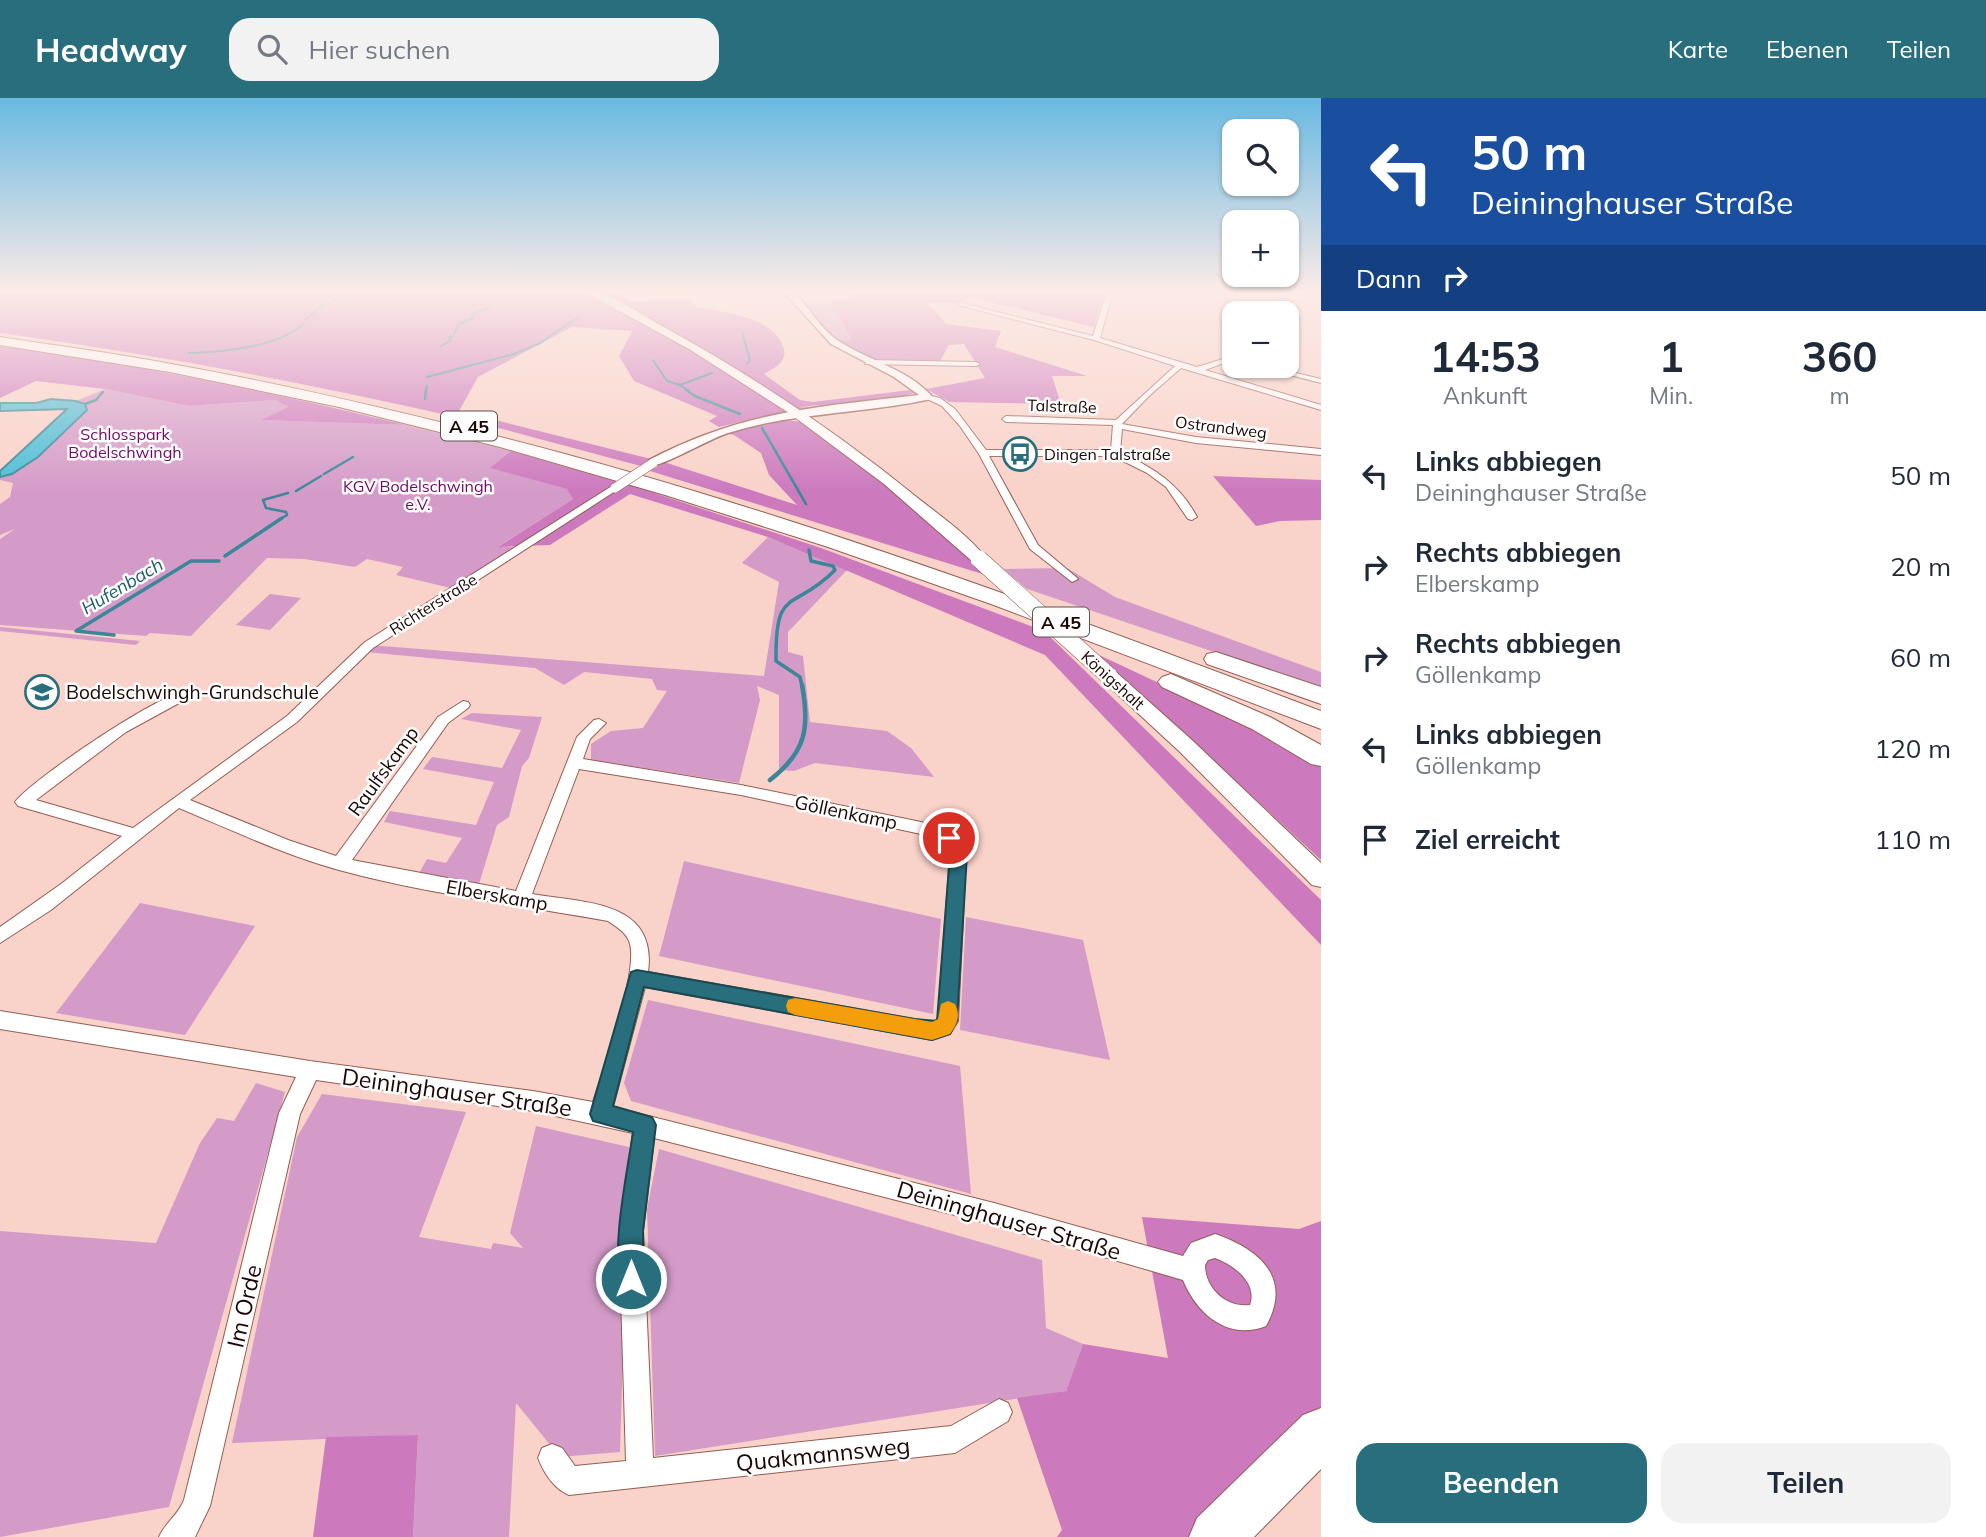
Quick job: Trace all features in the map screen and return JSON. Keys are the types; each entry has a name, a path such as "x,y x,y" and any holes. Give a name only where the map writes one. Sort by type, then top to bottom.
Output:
{"highway":[{"name":"A 45","path":"127,358 264,386 581,464 799,531 990,596 1321,720"},
{"name":"A 45","path":"128,358 348,398 559,450 795,520 1032,599 1321,707"},
{"path":"799,531 818,542 1108,663 1261,723 1321,757"},
{"path":"1032,599 1159,639 1321,696"},
{"path":"1108,663 1321,735"},
{"path":"1216,1537 1321,1433"}],"main road":[{"path":"712,358 799,411"},
{"name":"Königshalt","path":"799,411 914,500 979,559 1108,663 1187,747 1321,878"}],"street":[{"path":"862,358 912,385 927,397 943,403 959,416 979,450 984,453 1115,453 1158,475 1173,486 1183,497 1192,517"},
{"path":"1157,358 1321,408"},
{"path":"1197,370 1222,361"},
{"path":"868,362 976,364"},
{"name":"Talstraße","path":"1115,453 1118,425 1146,394 1180,365"},
{"path":"1299,376 1321,381"},
{"name":"Richterstraße","path":"0,936 66,891 178,800 275,734 315,698 351,659 388,632 679,447 720,429 799,411 927,397"},
{"name":"Talstraße","path":"1006,419 1118,425"},
{"name":"Ostrandweg","path":"1118,425 1196,440 1321,452"},
{"path":"984,453 984,458 1034,547 1072,579"},
{"path":"135,834 23,802 161,704 185,694"},
{"name":"Raulfskamp","path":"340,864 443,720 463,705"},
{"path":"523,900 584,737 599,723"},
{"name":"Göllenkamp","path":"574,763 766,795 921,828 949,838 956,845 958,854 948,1021 943,1028 932,1031 637,978"},
{"name":"Elberskamp","path":"178,800 282,844 340,864 612,915 624,922 632,930 641,948 637,978 600,1114"},
{"name":"Deininghauser Straße","path":"0,1020 310,1070 533,1101 600,1114 994,1214 1192,1271"},
{"name":"Im Orde","path":"173,1537 180,1533 193,1516 198,1500 290,1113 310,1070"},
{"path":"640,1473 631,1243 645,1125"},
{"name":"Quakmannsweg","path":"552,1458 569,1481 955,1439 999,1412"}],"green space":[{"path":"105,389 189,406 275,400 288,407 263,420 406,425 511,451 491,468 568,489 573,499 499,546 521,548 455,589 396,575 403,567 367,559 355,567 304,559 267,558 191,636 150,633 146,636 0,625 0,539 15,529 0,535 0,504 10,497 13,483 0,480 0,477 38,457 76,421 85,404 76,401"},
{"path":"768,537 847,570 788,632 788,652 803,656 810,722 887,731 911,748 934,777 815,763 794,771 779,770 779,695 757,686 760,700 739,783 591,760 591,744 611,731 643,728 667,691 657,690 652,679 584,672 564,685 535,668 366,652 369,645 764,676 779,582 742,563"},
{"path":"1067,568 1115,597 1321,672 1321,688 1027,589 1004,569"},
{"path":"270,594 301,598 270,630 236,625"},
{"path":"0,627 140,641 136,645 0,631"},
{"path":"472,713 542,717 529,758 522,766 509,817 497,825 479,884 418,875 427,859 446,863 462,838 384,822 390,811 476,825 494,782 423,769 432,757 502,768 521,730 461,719"},
{"path":"684,861 941,919 933,1014 659,956"},
{"path":"140,903 255,926 185,1035 56,1013"},
{"path":"966,917 1083,940 1110,1060 960,1030"},
{"path":"648,1000 960,1066 971,1194 631,1101 624,1083"},
{"path":"256,1083 285,1092 169,1507 0,1537 0,1231 156,1243 200,1143 217,1118 234,1121"},
{"path":"322,1094 466,1112 419,1237 491,1249 493,1243 523,1248 510,1233 536,1126 629,1147 620,1452 560,1457 516,1403 509,1537 413,1537 418,1435 232,1443 297,1137"},
{"path":"659,1149 1042,1260 1046,1328 1083,1344 1066,1391 655,1456 647,1209"}],"shaded area":[{"path":"0,358 83,358 204,380 406,425 261,420 288,407 275,400 189,406 105,389 36,381 0,398"},
{"path":"163,358 513,358 478,377 459,411 651,459 641,466 456,417"},
{"path":"620,358 783,358 764,374 800,400 813,402 910,390 914,390 914,393 891,399 809,406 719,427 709,421 717,416 634,381"},
{"path":"866,358 942,358 940,361"},
{"path":"973,358 1030,358 1087,376 1052,376 1061,404 949,402 926,389 985,378"},
{"path":"787,420 802,422 859,462 989,576 650,471 664,462 797,505 769,475 761,453 734,435 724,433"},
{"path":"511,451 639,488 821,548 1044,631 1321,900 1321,945 1045,655 768,537 630,494 550,545 498,547 573,499 567,489 490,468"},
{"path":"1213,476 1321,480 1321,520 1280,521 1256,526"},
{"path":"1099,655 1274,737 1321,765 1321,860"},
{"path":"1142,1217 1299,1229 1321,1221 1321,1407 1234,1485 1196,1537 1057,1537 1062,1530 1017,1398 1066,1391 1083,1344 1168,1358"},
{"path":"418,1435 413,1537 313,1537 326,1437"}],"water":[{"path":"51,399 76,401 85,404 87,410 38,457 12,474 0,477 0,471 67,409 0,411 0,403 36,403"}],"waterway":[{"path":"427,377 498,358"},
{"path":"747,364 749,358"},
{"path":"653,360 667,381 680,385"},
{"path":"680,385 712,373"},
{"path":"680,385 689,391"},
{"name":"Hufenbach","path":"426,391 427,386"},
{"name":"Hufenbach","path":"425,399 426,390"},
{"path":"686,390 740,414"},
{"path":"85,404 96,400 103,392"},
{"path":"762,428 806,504"},
{"name":"Hufenbach","path":"324,474 353,457"},
{"name":"Hufenbach","path":"296,491 321,476"},
{"name":"Hufenbach","path":"279,520 287,515 286,512 266,508 263,500 288,493"},
{"name":"Hufenbach","path":"225,556 279,520"},
{"path":"802,686 800,677 776,661 777,637 779,620 789,603 835,570 833,566 811,561 809,550"},
{"name":"Hufenbach","path":"114,635 76,631 191,561 219,561"},
{"path":"770,780 791,759 802,738 805,727 802,685"}],"slow traffic":[{"path":"795,1006 932,1031 943,1028 948,1021 948,1010"}],"place":[{"name":"Dingen Talstraße","path":"1020,454"},
{"name":"Bodelschwingh-Grundschule","path":"42,692"}],"route":[{"path":"631,1279 636,1182 645,1125 600,1114 637,978 932,1031 943,1028 948,1021 958,854 956,845 949,838"}],"park label":[{"name":"Schlosspark Bodelschwingh","path":"125,443"},
{"name":"KGV Bodelschwingh e.V.","path":"418,495"}]}
